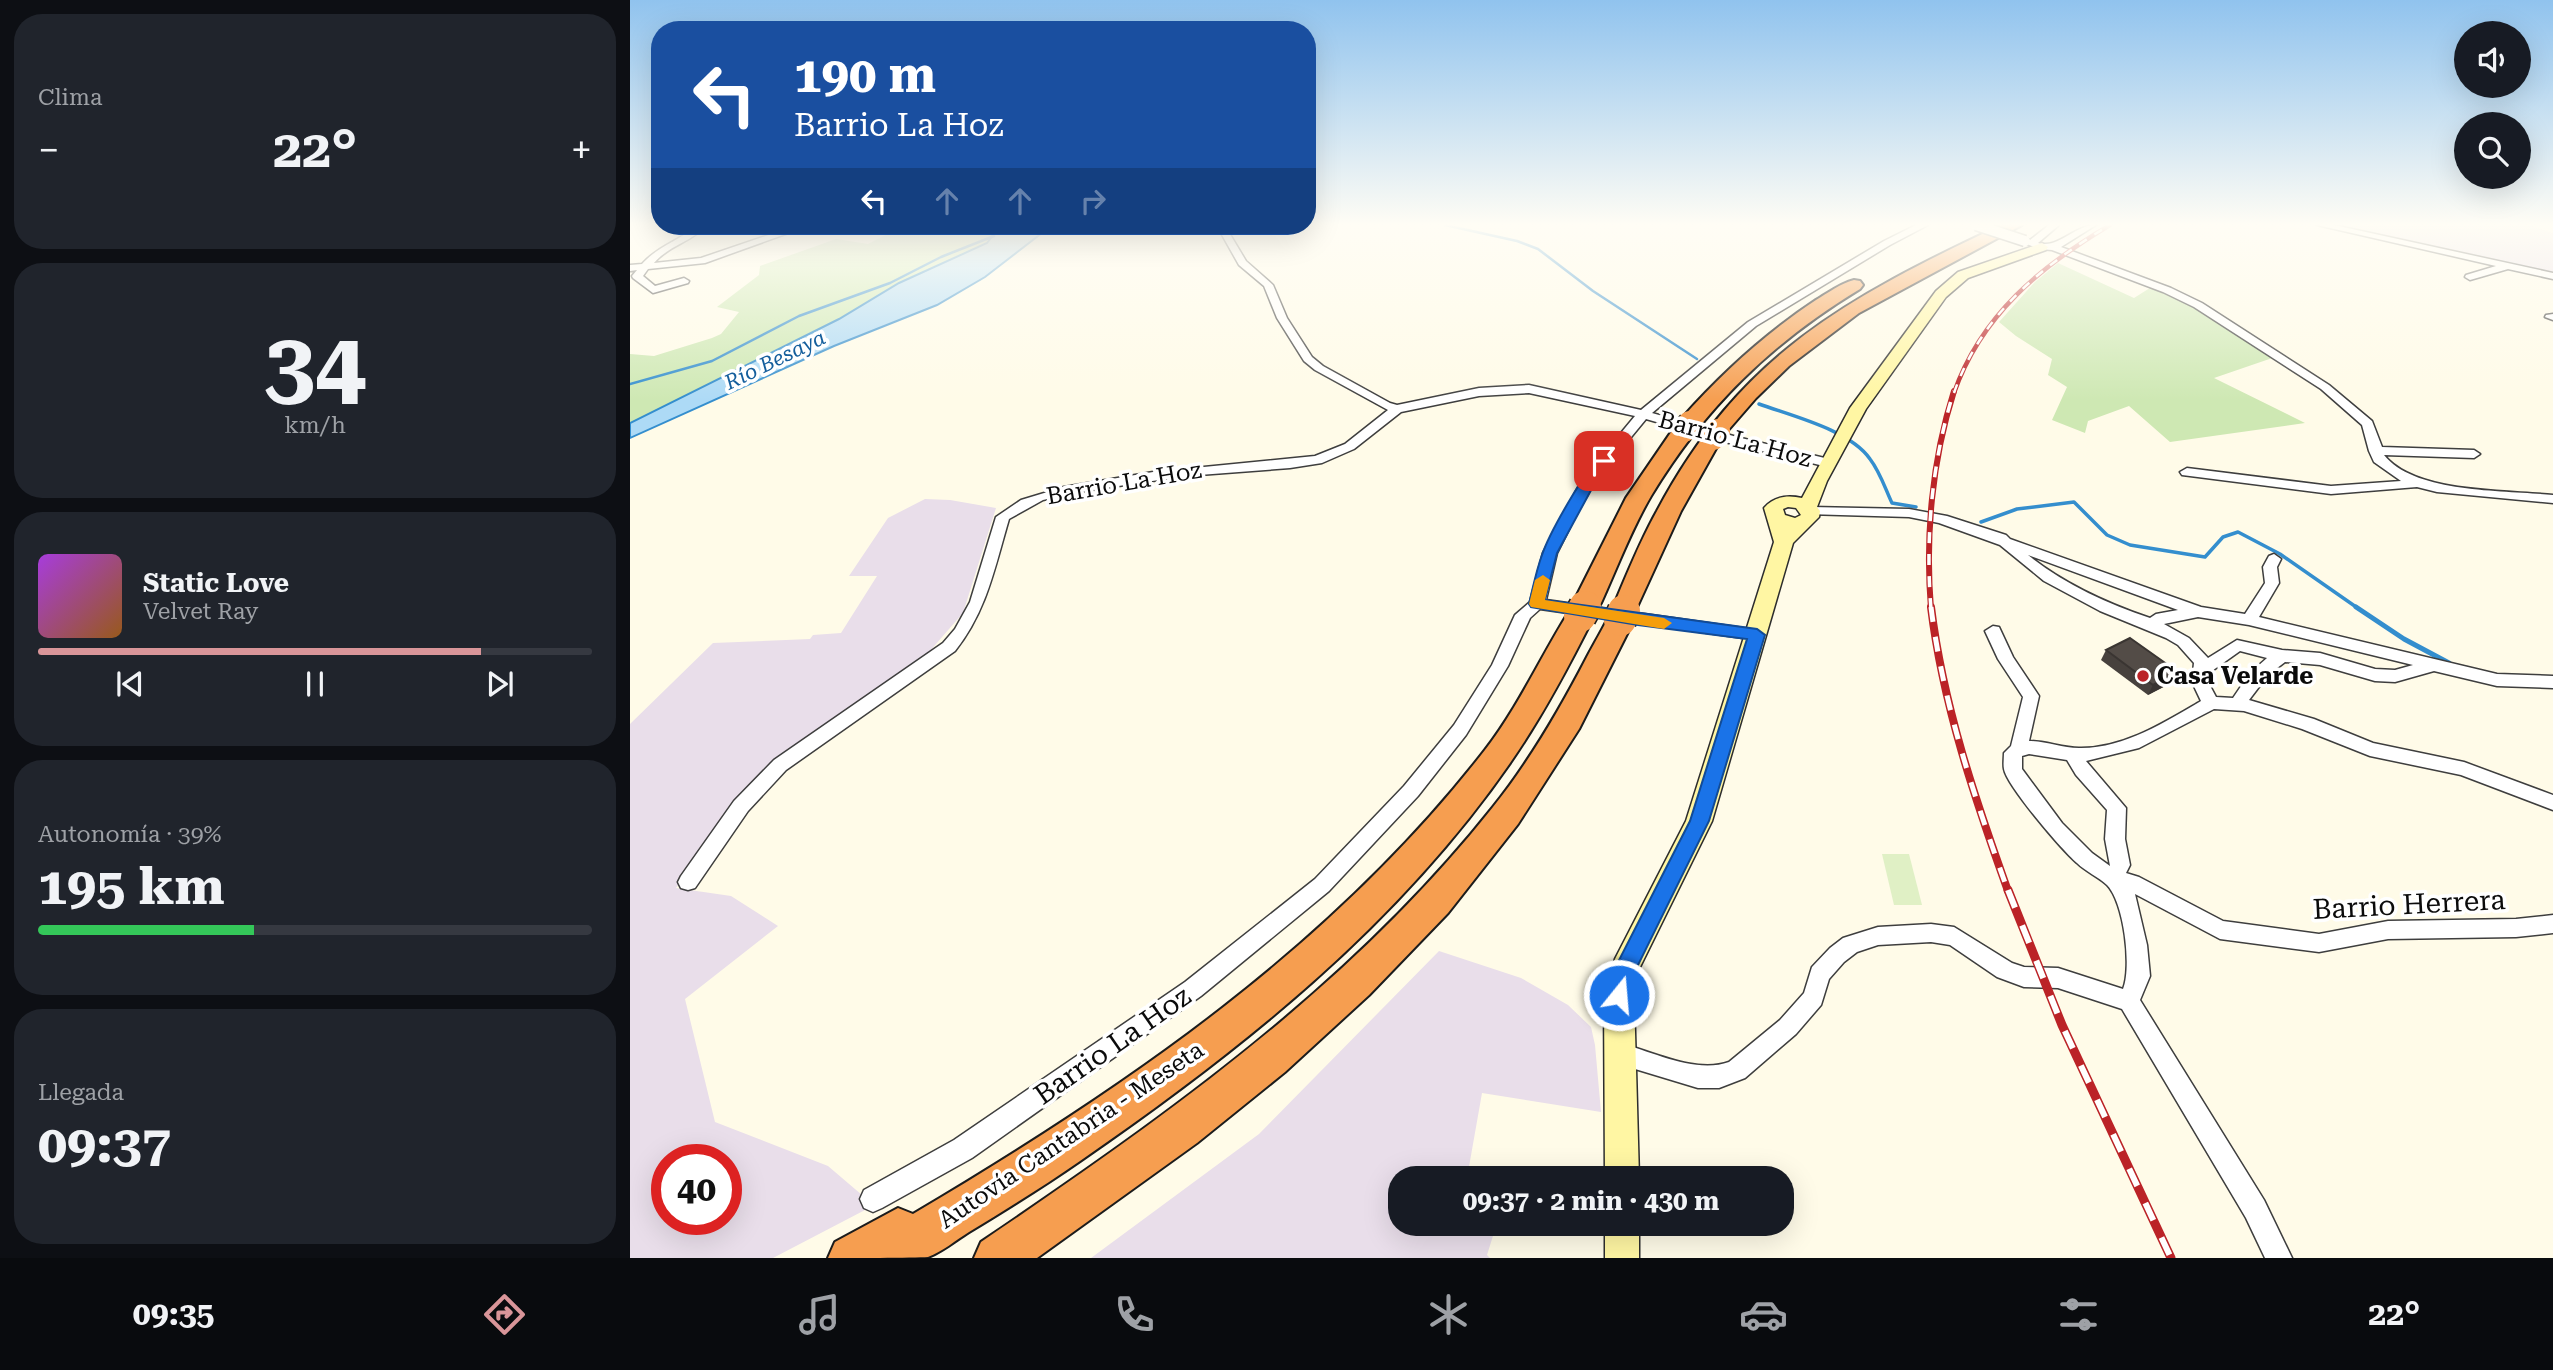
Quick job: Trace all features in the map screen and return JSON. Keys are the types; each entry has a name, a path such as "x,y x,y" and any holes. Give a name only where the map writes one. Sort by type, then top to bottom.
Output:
{"highway":[{"name":"Autovía Cantabria - Meseta","path":"884,1258 1012,1180 1118,1109 1212,1040 1296,971 1365,907 1425,845 1490,767 1545,682 1647,483 1687,426 1731,376 1777,336 1813,310 1857,284"},
{"path":"997,1258 1136,1163 1207,1110 1303,1030 1394,944 1458,875 1535,777 1587,691 1669,511 1715,434 1778,364 1841,314 1892,284"},
{"path":"851,1258 978,1188 1012,1180"}],"street":[{"path":"646,284 653,290 675,284"},
{"path":"1266,284 1282,317 1308,359 1373,400 1397,409"},
{"path":"1643,414 1752,324 1819,284"},
{"path":"1622,1166 1619,995 1625,968 1699,821 1784,542 1807,515 1818,481 1877,379 1951,284"},
{"path":"2150,284 2215,315 2345,401 2368,424 2375,451 2386,467 2416,484"},
{"name":"Barrio La Hoz","path":"688,882 741,806 780,765 940,653 961,634 980,600 1003,517 1013,509 1048,494 1153,474 1281,465 1323,457 1340,452 1354,443 1397,409 1479,392 1529,389 1643,414 1828,463"},
{"name":"Barrio La Hoz","path":"873,1199 963,1149 1193,989 1322,885 1411,791 1460,730 1500,666 1523,615 1536,604 1550,553 1589,480 1643,414"},
{"path":"2375,451 2474,453"},
{"path":"2187,472 2323,489 2416,484 2553,499"},
{"path":"1784,542 1773,508 1818,481"},
{"path":"1787,501 1800,502 1807,515"},
{"path":"1778,519 1807,515 1920,515 1958,522 2199,612 2249,620 2497,680 2553,682"},
{"path":"2001,538 2016,554 2058,583 2188,644 2202,662 2200,682 2211,703"},
{"path":"2249,620 2272,583 2274,578 2270,567 2274,559"},
{"path":"1536,604 1757,635"},
{"path":"2149,626 2162,618 2199,612"},
{"name":"Barrio Herrera","path":"1993,631 2006,659 2031,696 2030,712 2020,740 2020,748 2013,753 2011,763 2018,778 2054,828 2085,859 2113,879 2124,892 2137,944 2139,976 2129,1001"},
{"path":"2203,669 2233,645 2282,656 2320,659 2385,676 2413,672 2434,665"},
{"path":"2237,705 2256,676 2272,661 2282,656"},
{"path":"2020,748 2085,755 2154,736 2211,703 2237,705 2308,724 2370,749 2464,769 2553,803"},
{"path":"2073,755 2082,770 2117,808 2115,839 2120,865 2113,879"},
{"name":"Barrio Herrera","path":"2113,879 2132,883 2220,930 2319,943 2389,930 2516,928 2553,924"},
{"path":"1620,1054 1698,1077 1719,1077 1737,1070 1788,1027 1813,998 1820,974 1850,945 1878,936 1931,933 1954,936 2005,970 2025,977 2058,978 2129,1001 2255,1209 2279,1258"},
{"path":"1622,1236 1622,1258"}],"shaded area":[{"path":"925,499 950,500 996,508 963,613 929,652 763,772 676,888 731,896 778,926 685,999 715,1122 828,1166 862,1195 865,1210 773,1258 630,1258 630,724 713,643 810,639 813,635 841,633 877,576 849,576 888,518"},
{"path":"1439,951 1521,978 1568,1005 1591,1027 1601,1112 1482,1093 1469,1166 1388,1166 1388,1236 1493,1236 1487,1255 1490,1258 1091,1258 1259,1134"}],"green space":[{"path":"748,284 898,284 839,319 630,423 630,354 654,356 721,334 739,312 717,307"},
{"path":"2033,284 2103,284 2134,298 2153,286 2198,305 2281,355 2214,378 2305,423 2170,442 2129,406 2088,421 2085,433 2052,420 2067,387 2048,375 2052,359 1999,322"},
{"path":"1882,854 1909,854 1922,905 1894,905"}],"water":[{"name":"Río Besaya","path":"898,284 974,284 937,305 834,346 630,438 630,423 839,319"}],"building":[{"path":"2130,638 2178,672 2153,685 2106,650"}],"waterway":[{"path":"630,384 712,361 799,316 888,284"},
{"path":"1583,284 1697,359"},
{"path":"1759,404 1819,425 1849,440 1874,464 1892,503 1916,507"},
{"path":"1981,522 2017,509 2074,502 2107,535 2130,545 2205,557 2223,537 2238,532 2280,554 2359,609"},
{"path":"2359,609 2404,639 2449,663"}],"railway":[{"path":"1954,393 1980,340 1997,316 2028,284"},
{"path":"1931,609 1929,554 1932,499 1940,444 1954,391"},
{"path":"1931,607 1952,716 1972,787 2008,891"},
{"path":"2008,890 2062,1025 2171,1258"}],"slow traffic":[{"path":"1543,580 1536,604 1664,623"}],"place":[{"name":"Casa Velarde","path":"2143,676"}],"route":[{"path":"1604,461 1589,480 1550,553 1536,604 1757,635 1699,821 1625,968 1619,995"}]}
